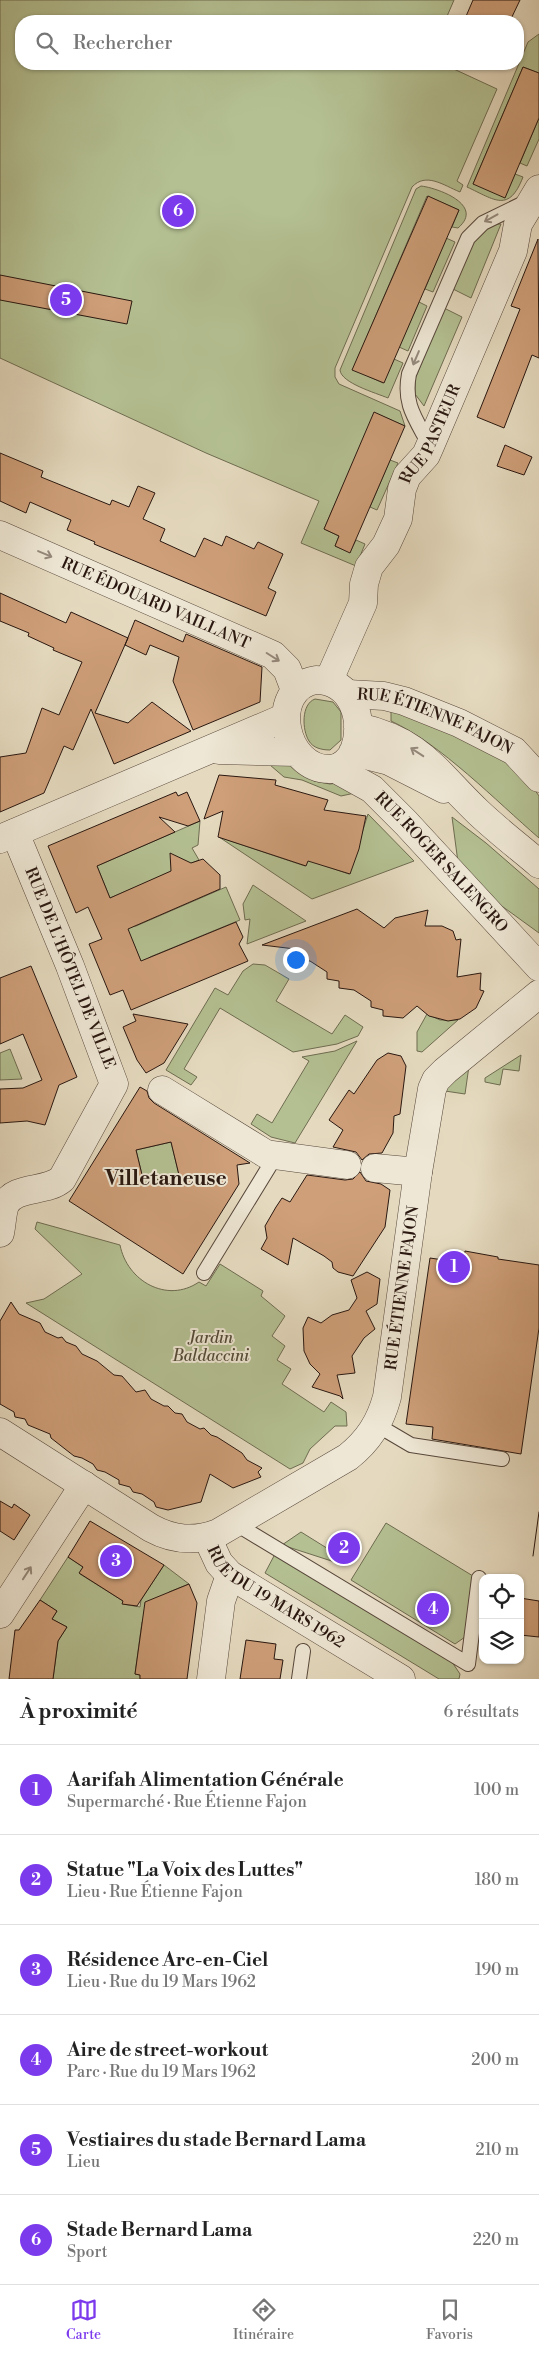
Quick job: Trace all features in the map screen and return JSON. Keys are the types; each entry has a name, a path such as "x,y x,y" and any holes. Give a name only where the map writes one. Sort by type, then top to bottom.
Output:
{"street":[{"name":"RUE PASTEUR","path":"338,687 363,603 364,584 369,567 386,545 398,519 402,489 407,476 426,455 514,251 518,224 526,208 537,193"},
{"name":"RUE ÉDOUARD VAILLANT","path":"0,535 273,655 288,669 295,690"},
{"path":"349,749 354,706 338,687 305,682 295,690 286,716 289,738 296,752 313,766 386,734 419,753 439,769 480,813 539,864"},
{"name":"RUE ÉTIENNE FAJON","path":"338,687 384,696 416,705 459,723 514,751 539,778"},
{"path":"8,836 286,716"},
{"name":"RUE ROGER SALENGRO","path":"349,749 372,789 406,823 539,967"},
{"path":"210,750 296,752"},
{"name":"RUE DE L'HÔTEL DE VILLE","path":"0,1233 6,1204 12,1197 46,1188 62,1179 115,1082 8,836"},
{"name":"RUE ÉTIENNE FAJON","path":"207,1537 236,1524 348,1458 377,1425 387,1398 428,1100 436,1080 539,994"},
{"path":"162,1090 266,1154 347,1165"},
{"path":"375,1168 418,1172"},
{"name":"RUE DU 19 MARS 1962","path":"0,1432 159,1532 178,1538 207,1537 219,1563 230,1575 401,1679"},
{"path":"0,1614 84,1484"},
{"path":"211,1679 221,1601 230,1575"}],"lane":[{"path":"430,446 410,408 406,390 409,374 468,238 483,222 537,193"},
{"path":"204,1273 275,1156"},
{"path":"377,1425 411,1445 502,1459"},
{"path":"236,1524 468,1664 479,1578"},
{"path":"299,1679 303,1651"}],"green space":[{"path":"0,0 454,0 448,15 15,15 15,70 456,70 497,89 457,181 463,185 460,192 441,183 429,180 423,180 412,187 335,368 335,377 339,384 400,411 405,426 375,413 324,529 339,536 335,546 350,552 356,540 365,544 356,566 301,543 319,501 206,453 0,358"},
{"path":"539,34 539,73 524,67 524,52 528,42"},
{"path":"516,70 522,70 473,184 515,174 523,177 518,188 512,196 500,200 493,199 467,187"},
{"path":"539,118 539,139 527,166 520,163"},
{"path":"421,186 438,190 456,199 463,205 466,212 465,220 458,228 452,227 459,210 427,196 353,369 383,383 394,359 403,363 388,398 352,383 342,375 340,370 416,189"},
{"path":"492,224 501,224 471,298 453,289 473,240"},
{"path":"446,238 455,242 433,292 425,289"},
{"path":"419,302 427,306 408,351 399,347"},
{"path":"444,308 462,317 424,406 415,394 415,379"},
{"path":"390,460 398,463 377,510 370,507"},
{"path":"315,699 333,702 341,712 341,740 330,750 315,747 305,730 305,712 310,702"},
{"path":"391,706 495,750 532,786 539,796 539,838 448,758 410,731 391,721"},
{"path":"284,760 314,781 330,784 337,783 355,793 341,796 302,780 284,777 270,765"},
{"path":"368,814 414,861 312,899 219,837 305,866 309,858 317,863 349,874"},
{"path":"452,817 486,843 539,889 539,933 488,896 459,870"},
{"path":"200,821 198,845 192,848 199,860 110,898 97,866"},
{"path":"253,885 306,921 247,944 250,919 245,920 243,904"},
{"path":"226,887 240,920 150,957 142,964 126,926 136,926"},
{"path":"253,964 265,965 289,979 276,1001 332,1034 345,1015 363,1027 358,1036 337,1044 293,1052 220,1008 184,1069 197,1077 191,1085 166,1070 215,988 228,995 243,971"},
{"path":"427,1014 440,1020 458,1020 422,1052 417,1051 417,1032"},
{"path":"357,1041 295,1143 271,1137 251,1124 257,1114 272,1123 309,1061 302,1057 335,1051"},
{"path":"10,1049 22,1079 0,1080 0,1053"},
{"path":"521,1055 519,1071 503,1069 500,1085 485,1082 485,1078"},
{"path":"469,1066 465,1094 445,1091 453,1080"},
{"path":"171,1142 179,1175 144,1183 136,1150"},
{"name":"Jardin Baldaccini","path":"37,1222 120,1245 124,1258 131,1269 150,1285 162,1289 174,1291 187,1288 199,1282 206,1286 220,1264 263,1291 261,1296 285,1316 272,1336 285,1346 277,1360 291,1369 282,1384 324,1412 331,1402 346,1412 347,1426 335,1426 310,1449 303,1463 290,1469 26,1303 44,1299 82,1274 35,1229"},
{"path":"386,1523 473,1576 465,1637 455,1644 351,1580"},
{"path":"301,1532 346,1560 344,1565 282,1545"},
{"path":"275,1554 452,1662 460,1674 459,1679 439,1679 265,1573"},
{"path":"68,1557 83,1567 80,1574 123,1601 123,1604 140,1607 141,1600 164,1565 189,1584 169,1592 142,1622 135,1674 140,1675 140,1679 53,1679 58,1641 67,1627 52,1619 57,1611 40,1600"}],"building":[{"path":"473,0 520,0 513,15 467,15"},
{"path":"524,67 539,73 539,118 505,198 473,184 522,70 524,70"},
{"path":"428,196 459,210 384,383 352,370"},
{"path":"538,239 539,358 532,355 504,428 477,417 520,309 511,306"},
{"path":"0,275 132,301 127,324 0,300"},
{"path":"374,412 405,426 350,553 335,546 339,536 324,529"},
{"path":"505,445 532,457 524,475 497,466"},
{"path":"0,453 43,471 41,477 110,505 112,500 129,507 138,486 155,493 143,519 165,529 160,541 195,557 204,538 222,546 226,536 254,549 258,542 283,554 268,588 276,592 266,616 94,544 95,542 67,530 71,520 30,502 26,513 0,501"},
{"path":"0,593 66,623 71,612 128,638 95,713 128,723 152,702 191,731 114,764 91,709 73,750 64,746 44,793 0,812 0,757 26,753 42,708 59,715 82,662 53,650 54,648 28,636 29,633 0,621"},
{"path":"135,620 183,642 186,634 262,667 260,702 193,730 173,681 179,657 150,645 146,655 125,645"},
{"path":"219,775 276,780 275,785 328,800 324,810 366,816 359,849 350,874 308,861 306,866 218,837 223,811 204,819"},
{"path":"176,792 178,796 187,792 200,821 188,826 159,817 175,832 97,866 110,898 171,871 170,853 191,863 203,859 220,875 220,889 128,929 141,961 236,922 243,937 239,944 248,961 131,1010 123,990 110,995 89,944 102,939 88,907 76,913 48,846"},
{"path":"357,909 384,928 395,918 428,910 425,926 442,926 453,931 456,940 461,939 457,977 481,973 480,990 484,991 476,1008 460,1019 448,1021 429,1016 417,1006 403,1018 383,1016 383,1010 371,1007 371,1001 354,990 339,988 339,981 327,979 327,972 310,961 294,960 295,949 262,945"},
{"path":"31,966 77,1077 59,1085 45,1125 27,1121 0,1123 0,1089 23,1088 42,1080 23,1034 0,1044 0,978"},
{"path":"133,1014 188,1024 164,1063 146,1073 137,1060 123,1027 136,1021"},
{"path":"388,1053 401,1056 406,1066 400,1114 394,1116 393,1133 382,1153 369,1154 362,1160 356,1152 333,1147 343,1130 329,1120 349,1090 354,1094 377,1060"},
{"path":"140,1087 147,1091 149,1098 154,1103 250,1163 237,1165 239,1184 183,1274 69,1201","holes":["171,1142 179,1175 144,1183 136,1150"]},
{"path":"360,1172 366,1181 381,1184 390,1190 385,1227 353,1276 338,1272 333,1268 332,1262 293,1238 288,1265 261,1249 267,1238 265,1226 276,1207 282,1198 290,1202 307,1175 345,1180 353,1179"},
{"path":"465,1251 498,1257 498,1259 539,1265 539,1328 521,1454 432,1439 433,1427 406,1424 430,1258 463,1263"},
{"path":"367,1272 380,1279 377,1304 366,1311 375,1329 364,1338 352,1356 355,1373 337,1375 343,1399 340,1396 312,1387 320,1374 310,1364 304,1351 303,1328 308,1317 321,1323 332,1315 349,1310 357,1298 351,1280"},
{"path":"11,1302 19,1314 40,1323 45,1332 58,1338 62,1337 66,1342 76,1346 82,1354 97,1361 114,1375 122,1376 136,1392 145,1390 151,1399 164,1406 168,1406 175,1413 182,1414 187,1422 200,1429 204,1428 211,1435 242,1453 247,1460 262,1468 258,1472 261,1477 233,1488 210,1474 201,1502 168,1510 156,1507 154,1502 142,1494 133,1492 130,1487 119,1484 119,1480 97,1470 93,1464 74,1456 51,1438 50,1434 28,1425 25,1419 15,1417 14,1412 0,1404 0,1321"},
{"path":"0,1501 12,1508 14,1504 30,1515 14,1540 0,1531"},
{"path":"90,1521 164,1565 137,1606 122,1604 123,1601 79,1573 83,1567 68,1557"},
{"path":"189,1584 197,1603 187,1679 140,1679 140,1675 135,1674 145,1602"},
{"path":"524,1599 539,1601 539,1637 524,1635"},
{"path":"40,1600 57,1611 52,1619 67,1627 58,1641 53,1679 9,1679 15,1630 19,1630"},
{"path":"246,1640 276,1644 274,1659 283,1660 280,1679 240,1679"}],"tram line":[{"path":"533,1556 539,1512"}],"place":[{"name":"Stade Bernard Lama","path":"178,211"},
{"name":"Vestiaires du stade Bernard Lama","path":"66,300"},
{"name":"Aarifah Alimentation Générale","path":"454,1267"},
{"name":"Statue \"La Voix des Luttes\"","path":"344,1548"},
{"name":"Résidence Arc-en-Ciel","path":"116,1561"},
{"name":"Aire de street-workout","path":"433,1609"}],"district":[{"name":"Villetaneuse","path":"166,1179"}]}
